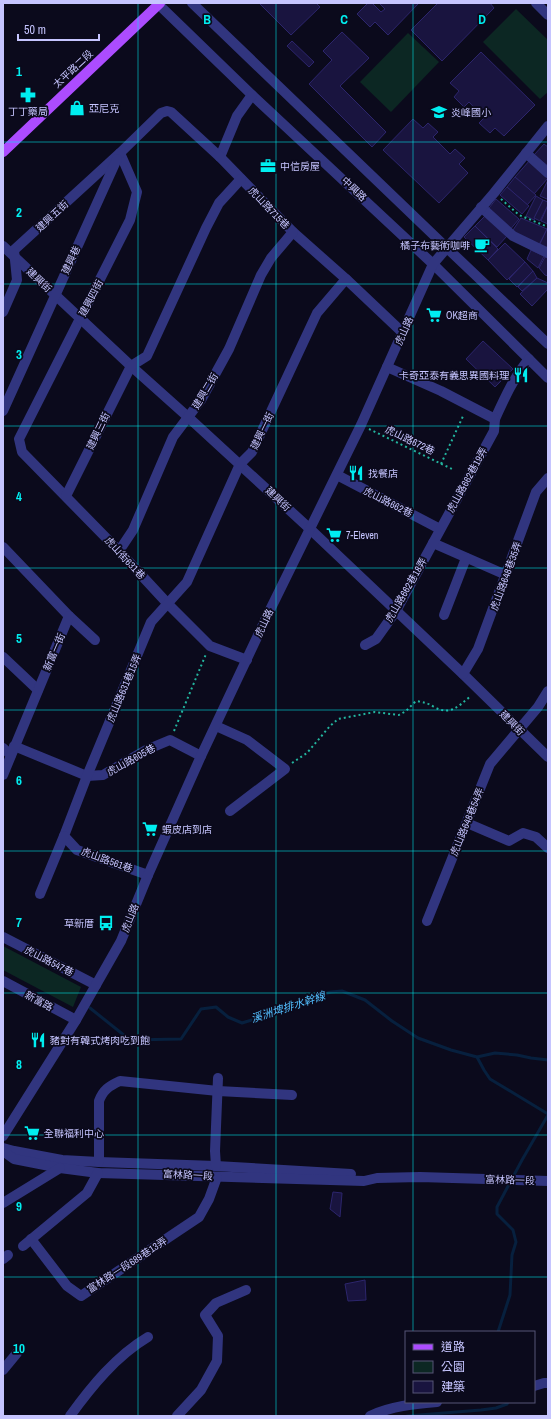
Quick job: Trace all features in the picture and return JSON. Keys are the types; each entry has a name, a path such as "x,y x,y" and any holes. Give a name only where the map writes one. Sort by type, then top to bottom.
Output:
{"main road":[{"name":"太平路二段","path":"4,148 158,4"}],"street":[{"name":"中興路","path":"192,3 548,343"},
{"path":"536,3 548,15"},
{"name":"中興路","path":"158,4 252,95 434,264 548,378"},
{"path":"220,157 237,116 252,95"},
{"name":"虎山路715巷","path":"135,137 160,113 167,111 171,112 220,157 293,232 403,332"},
{"name":"虎山路","path":"3,1136 76,1020 121,941 148,875 201,756 361,426 434,264 548,126"},
{"name":"建興五街","path":"15,257 14,250 120,153 135,137"},
{"name":"建興巷","path":"3,411 120,153"},
{"name":"建興四街","path":"19,439 130,220 137,192 120,153"},
{"path":"526,153 548,173"},
{"path":"131,366 147,356 219,203 241,179"},
{"path":"481,207 513,236 548,253"},
{"name":"建興二街","path":"119,551 133,530 173,437 201,400 229,349 267,264 293,232"},
{"name":"建興街","path":"3,246 80,319 310,529 548,757"},
{"path":"3,312 16,280 15,257"},
{"name":"建興一街","path":"168,604 187,582 240,464 252,452 317,313 346,279"},
{"name":"虎山路662巷19弄","path":"440,529 494,431 496,419 508,391 520,371 529,360"},
{"name":"建興三街","path":"66,496 131,366"},
{"path":"388,367 441,391 496,419"},
{"name":"虎山街631巷","path":"19,439 22,452 210,646 247,660"},
{"name":"虎山路662巷","path":"337,475 440,529"},
{"name":"虎山路648巷35弄","path":"463,674 478,649 536,492 548,478"},
{"name":"虎山路662巷18弄","path":"365,645 376,638 396,611 440,529"},
{"path":"433,543 506,575"},
{"path":"3,547 69,616 95,640"},
{"path":"444,615 466,558"},
{"name":"虎山路631巷15弄","path":"87,776 151,622 168,604"},
{"name":"新富一街","path":"3,775 69,616"},
{"path":"3,657 38,690"},
{"name":"虎山路648巷54弄","path":"427,921 490,764 520,730 538,707 548,690"},
{"path":"216,726 247,740 285,769 230,811"},
{"path":"170,740 201,756"},
{"name":"虎山路605巷","path":"87,776 103,775 146,750 170,740"},
{"path":"3,748 13,750 87,776 40,894"},
{"path":"467,823 509,841 523,833 536,837 548,848"},
{"name":"虎山路561巷","path":"64,836 77,850 148,875"},
{"name":"虎山路547巷","path":"3,937 96,985"},
{"name":"新富路","path":"3,981 76,1020"},
{"path":"216,1166 215,1151 218,1078"},
{"path":"99,1162 99,1101 102,1093 110,1085 120,1081 218,1091 292,1095"},
{"name":"富林路一段","path":"3,1149 62,1160 362,1174 377,1178"},
{"name":"富林路一段","path":"3,1149 14,1159 60,1168 98,1173 172,1174 217,1177 364,1181 377,1178 420,1177 548,1182"},
{"path":"3,1204 60,1168"},
{"name":"富林路一段689巷13弄","path":"98,1173 87,1193 27,1242 67,1286 81,1296 199,1217 209,1199 217,1177"},
{"path":"177,1416 201,1390 217,1361 218,1336 205,1315 216,1303 246,1290"},
{"path":"70,1416 87,1392 116,1361 136,1344 148,1337"},
{"path":"3,1370 17,1353"},
{"path":"535,1386 544,1383 548,1384"},
{"path":"370,1416 379,1412 408,1405 427,1403"}],"path":[{"path":"494,193 519,215 548,226"},
{"path":"441,464 465,411"},
{"name":"虎山路672巷","path":"361,426 452,469"},
{"path":"170,740 210,646"},
{"path":"285,769 307,753 330,726 338,720 376,712 399,715 406,711 416,701 424,702 447,711 455,708 479,690"}],"green space":[{"path":"516,9 548,40 548,92 540,99 483,42"},
{"path":"408,33 439,62 391,112 360,82"},
{"path":"3,946 81,987 73,1007 3,970"}],"building":[{"path":"259,3 316,3 320,7 291,35"},
{"path":"368,3 372,3 381,12 385,9 379,3 419,3 388,35 375,22 370,27 357,14"},
{"path":"438,3 490,3 494,8 442,61 411,30"},
{"path":"342,32 369,58 340,86 386,132 372,147 309,84 332,60 323,51"},
{"path":"292,41 314,62 309,67 287,46"},
{"path":"481,52 535,105 504,136 495,128 490,133 479,123 484,118 469,102 464,107 454,97 459,91 450,83"},
{"path":"413,119 423,128 428,123 438,132 433,137 450,154 455,149 465,158 459,164 468,173 439,203 383,150"},
{"path":"544,144 548,147 548,166 534,155"},
{"path":"530,160 548,176 548,178 534,194 515,177"},
{"path":"515,177 536,195 527,205 507,187"},
{"path":"548,180 548,198 547,199 540,196"},
{"path":"507,187 529,206 522,214 500,195"},
{"path":"536,196 543,200 534,220 526,216"},
{"path":"496,199 519,219 509,231 486,212"},
{"path":"543,200 548,202 548,205 540,221 534,218"},
{"path":"548,205 548,224 541,221"},
{"path":"485,216 507,236 497,247 475,226"},
{"path":"521,218 547,229 539,245 511,233"},
{"path":"475,226 498,249 488,260 464,237"},
{"path":"547,229 548,245 546,249 539,246"},
{"path":"505,243 525,262 507,280 488,260"},
{"path":"531,250 544,256 538,268 527,259"},
{"path":"545,257 548,258 548,276 545,275 539,268"},
{"path":"525,262 533,271 517,287 509,279"},
{"path":"533,271 537,278 522,291 518,287"},
{"path":"537,278 548,283 548,289 532,306 520,294"},
{"path":"483,341 513,369 495,387 466,359"},
{"path":"333,1192 342,1193 340,1217 330,1209"},
{"path":"365,1280 366,1300 348,1301 345,1284"}],"waterway":[{"name":"溪洲埤排水幹線","path":"90,1008 130,1040 181,1039 201,1009 216,1007 228,1017 242,1023 315,997 331,992 342,991 365,1000 392,1021 418,1038 451,1050 477,1057 495,1053 548,1060"},
{"path":"477,1057 490,1079 548,1114"},
{"path":"498,1331 510,1295 512,1255 516,1242 513,1230 497,1214 497,1207 548,1115"},
{"path":"407,1416 481,1410 496,1408 508,1403"}],"place":[{"name":"丁丁藥局","path":"28,95"},
{"name":"亞尼克","path":"77,108"},
{"name":"炎峰國小","path":"439,112"},
{"name":"中信房屋","path":"268,166"},
{"name":"橘子布藝術咖啡","path":"482,245"},
{"name":"OK超商","path":"434,315"},
{"name":"卡奇亞泰有義思異國料理","path":"521,375"},
{"name":"找餐店","path":"356,473"},
{"name":"7-Eleven","path":"334,535"},
{"name":"蝦皮店到店","path":"150,829"},
{"name":"草新厝","path":"106,923"},
{"name":"豬對有韓式烤肉吃到飽","path":"38,1040"},
{"name":"全聯福利中心","path":"32,1133"}]}
